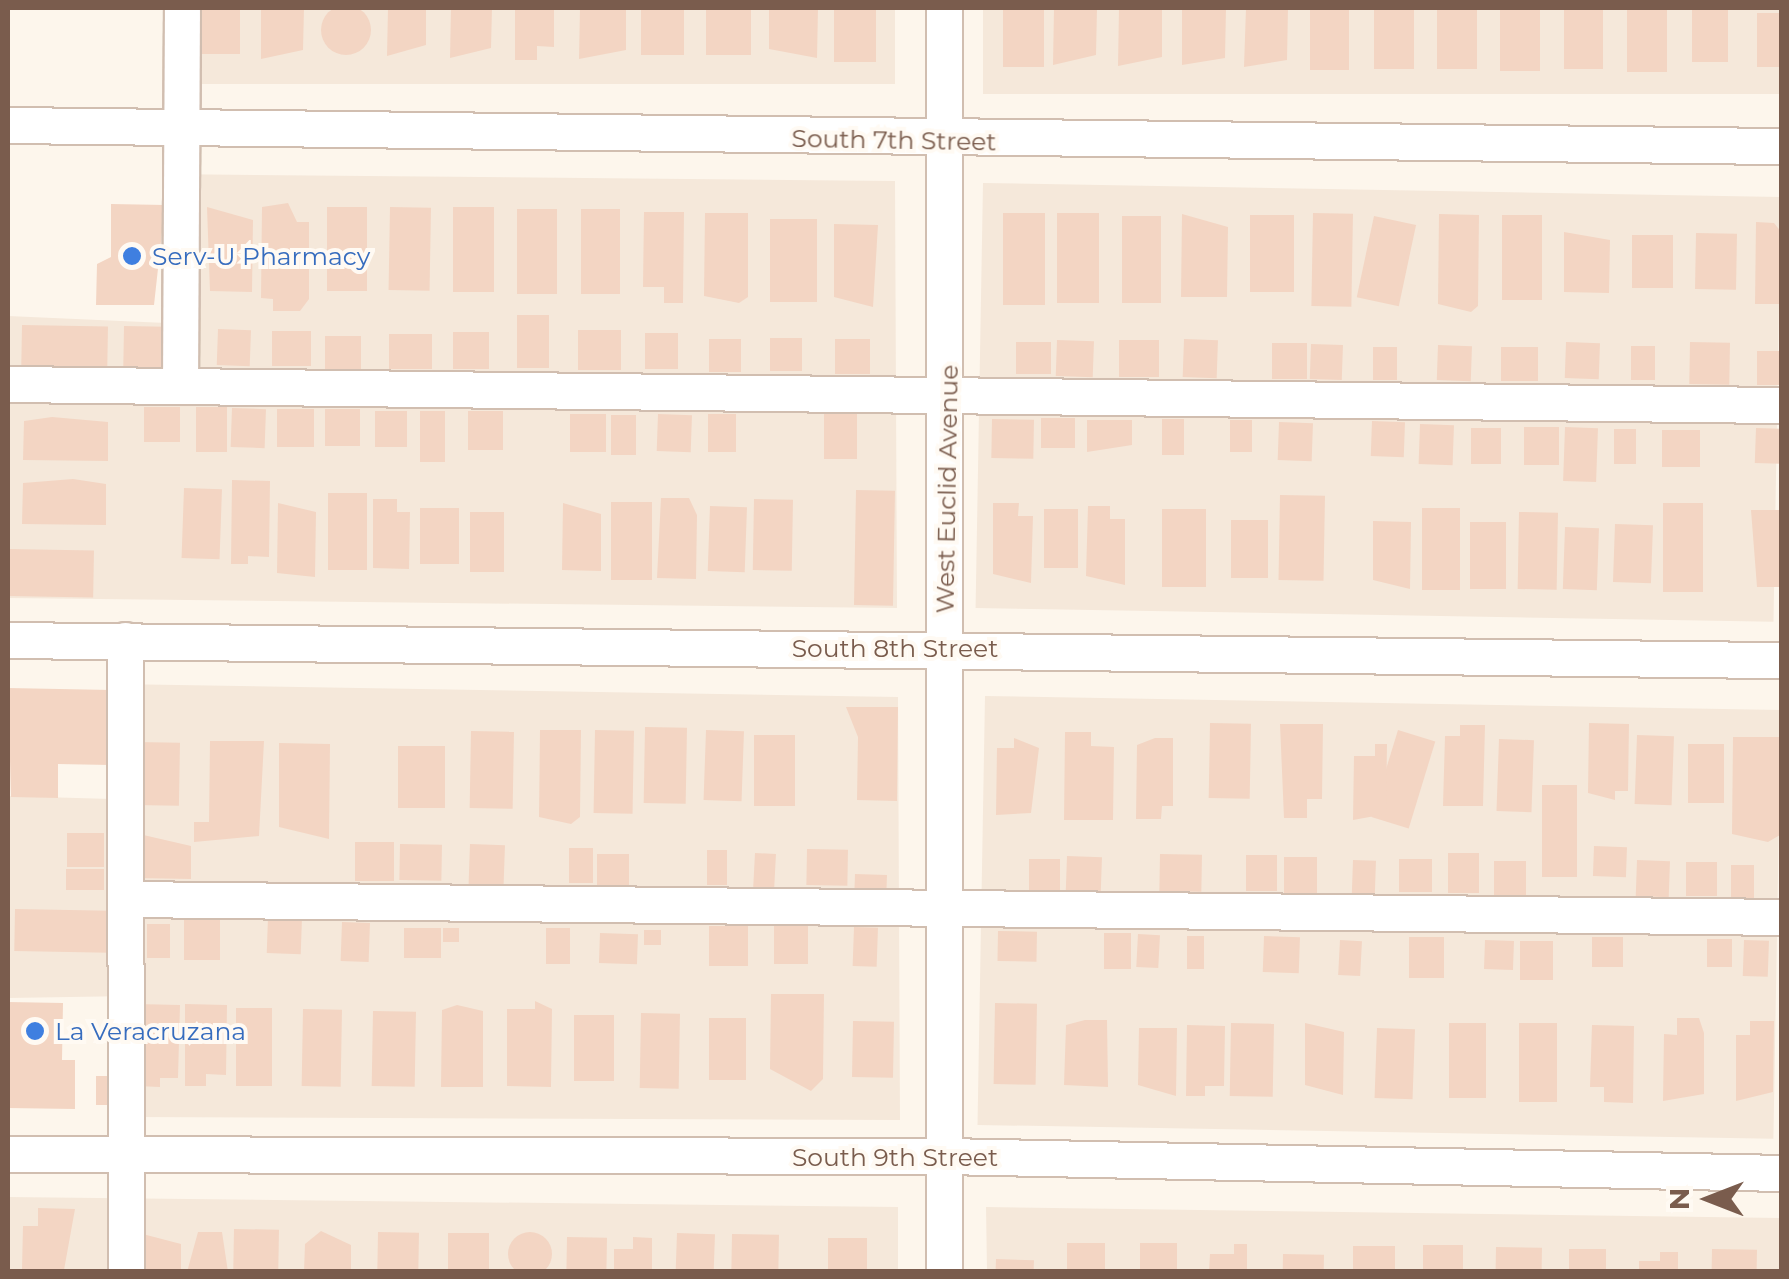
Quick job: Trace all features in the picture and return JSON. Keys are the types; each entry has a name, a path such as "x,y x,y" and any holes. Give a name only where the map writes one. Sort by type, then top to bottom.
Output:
{"street":[{"path":"180,385 182,8"},
{"name":"West Euclid Avenue","path":"944,8 949,395 944,649 944,1272"},
{"name":"South 7th Street","path":"8,125 946,141 1782,146"},
{"path":"8,384 1782,405"},
{"name":"South 8th Street","path":"8,640 1782,660"},
{"path":"125,640 126,1272"},
{"path":"125,900 946,902 1782,917"},
{"name":"South 9th Street","path":"8,1154 944,1156 1782,1173"}],"shaded area":[{"path":"164,8 895,8 895,84 164,84"},
{"path":"983,8 1781,8 1781,94 983,94"},
{"path":"162,174 895,181 897,608 8,598 8,316 166,323"},
{"path":"983,183 1781,197 1773,622 976,608"},
{"path":"115,684 898,697 900,1120 130,1117 132,996 8,998 8,796 111,799"},
{"path":"985,696 1781,710 1773,1139 978,1125"},
{"path":"8,1197 898,1207 898,1271 8,1272"},
{"path":"986,1207 1781,1218 1781,1271 987,1271"}],"building":[{"path":"346,5 364,12 371,30 364,48 346,55 328,48 321,30 328,12"},
{"path":"195,8 240,8 240,54 195,54"},
{"path":"261,8 304,8 303,50 261,59"},
{"path":"388,8 426,8 426,45 387,56"},
{"path":"451,8 492,8 491,48 450,58"},
{"path":"515,8 554,8 554,47 537,46 537,60 515,60"},
{"path":"580,8 626,8 626,50 579,59"},
{"path":"641,8 684,8 684,55 641,55"},
{"path":"706,8 751,8 751,55 706,55"},
{"path":"769,8 818,8 817,58 769,49"},
{"path":"834,8 876,8 876,62 834,62"},
{"path":"1003,8 1044,8 1044,67 1003,67"},
{"path":"1054,8 1097,8 1096,55 1053,65"},
{"path":"1119,8 1162,8 1162,57 1118,66"},
{"path":"1182,8 1226,8 1225,58 1182,65"},
{"path":"1246,8 1288,8 1287,60 1244,67"},
{"path":"1310,8 1349,8 1349,70 1310,70"},
{"path":"1374,8 1414,8 1414,69 1374,69"},
{"path":"1437,8 1477,8 1477,69 1437,69"},
{"path":"1500,8 1540,8 1540,71 1500,71"},
{"path":"1564,8 1603,8 1603,69 1564,69"},
{"path":"1627,8 1667,8 1667,72 1627,72"},
{"path":"1692,8 1728,8 1728,62 1692,62"},
{"path":"1757,13 1782,13 1782,67 1757,67"},
{"path":"288,203 297,222 309,222 309,299 300,311 273,311 273,299 261,298 262,207"},
{"name":"Serv-U Pharmacy","path":"111,204 165,205 154,305 96,305 97,264 111,257"},
{"path":"207,207 253,220 252,292 210,291"},
{"path":"327,207 367,207 367,291 327,291"},
{"path":"390,207 431,208 430,291 389,290"},
{"path":"453,207 494,207 494,292 453,292"},
{"path":"517,209 557,209 557,294 517,294"},
{"path":"581,209 620,209 620,294 581,294"},
{"path":"644,212 684,212 683,303 664,303 664,287 643,287"},
{"path":"705,213 748,213 748,297 739,303 704,296"},
{"path":"1003,213 1045,213 1045,305 1003,305"},
{"path":"1057,213 1099,213 1099,303 1057,303"},
{"path":"1313,213 1353,214 1351,307 1311,306"},
{"path":"1182,214 1228,227 1227,297 1181,297"},
{"path":"1439,214 1479,215 1478,306 1471,312 1438,304"},
{"path":"1250,215 1294,215 1294,292 1250,292"},
{"path":"1502,215 1542,215 1542,300 1502,300"},
{"path":"1122,216 1161,216 1161,303 1122,303"},
{"path":"1374,216 1416,225 1399,306 1357,297"},
{"path":"770,219 817,219 817,302 770,302"},
{"path":"1756,222 1774,223 1782,233 1782,304 1755,304"},
{"path":"834,224 878,225 873,307 834,297"},
{"path":"1564,232 1610,240 1609,293 1564,292"},
{"path":"1696,233 1737,234 1736,290 1695,289"},
{"path":"1632,235 1673,235 1673,288 1632,288"},
{"path":"517,315 549,315 549,368 517,368"},
{"path":"22,325 108,327 107,369 21,368"},
{"path":"124,326 166,327 165,368 123,367"},
{"path":"218,329 251,330 250,366 217,365"},
{"path":"578,330 621,330 621,370 578,370"},
{"path":"272,331 311,331 311,366 272,366"},
{"path":"453,332 489,332 489,369 453,369"},
{"path":"645,333 678,333 678,369 645,369"},
{"path":"389,334 432,334 432,369 389,369"},
{"path":"325,336 361,336 361,370 325,370"},
{"path":"770,338 802,338 802,371 770,371"},
{"path":"709,339 741,339 741,372 709,372"},
{"path":"835,339 870,339 870,374 835,374"},
{"path":"1184,339 1218,340 1217,378 1183,377"},
{"path":"1057,340 1094,341 1093,377 1056,376"},
{"path":"1119,340 1159,340 1159,377 1119,377"},
{"path":"1016,342 1051,342 1051,374 1016,374"},
{"path":"1566,342 1600,343 1599,379 1565,378"},
{"path":"1690,342 1730,343 1729,385 1689,384"},
{"path":"1272,343 1307,343 1307,379 1272,379"},
{"path":"1311,344 1343,345 1342,380 1310,379"},
{"path":"1438,345 1472,346 1471,381 1437,380"},
{"path":"1631,346 1655,346 1655,380 1631,380"},
{"path":"1373,347 1397,347 1397,380 1373,380"},
{"path":"1501,347 1538,347 1538,381 1501,381"},
{"path":"1757,351 1782,351 1782,385 1757,385"},
{"path":"144,407 180,407 180,442 144,442"},
{"path":"196,407 227,407 227,452 196,452"},
{"path":"232,408 266,409 265,448 231,447"},
{"path":"277,409 314,409 314,447 277,447"},
{"path":"325,409 360,409 360,446 325,446"},
{"path":"375,411 407,411 407,447 375,447"},
{"path":"420,411 445,411 445,462 420,462"},
{"path":"468,411 503,411 503,450 468,450"},
{"path":"824,413 857,413 857,459 824,459"},
{"path":"570,414 606,414 606,452 570,452"},
{"path":"658,414 692,415 691,452 657,451"},
{"path":"708,414 736,414 736,452 708,452"},
{"path":"611,415 636,415 636,455 611,455"},
{"path":"52,417 108,422 108,461 23,460 24,421"},
{"path":"1041,418 1075,418 1075,448 1041,448"},
{"path":"992,419 1034,420 1033,459 991,458"},
{"path":"1162,419 1184,419 1184,455 1162,455"},
{"path":"1087,420 1132,420 1132,445 1087,452"},
{"path":"1230,420 1252,420 1252,452 1230,452"},
{"path":"1372,421 1405,422 1404,457 1371,456"},
{"path":"1279,422 1313,423 1312,461 1278,460"},
{"path":"1420,424 1454,425 1453,465 1419,464"},
{"path":"1524,427 1559,427 1559,465 1524,465"},
{"path":"1565,427 1598,428 1596,482 1563,481"},
{"path":"1471,428 1501,428 1501,464 1471,464"},
{"path":"1756,428 1782,429 1781,464 1755,463"},
{"path":"1614,429 1636,429 1636,464 1614,464"},
{"path":"1662,430 1700,430 1700,467 1662,467"},
{"path":"73,479 106,484 106,525 22,524 23,483"},
{"path":"232,480 270,481 269,557 248,556 248,564 231,564"},
{"path":"184,488 222,489 220,559 182,558"},
{"path":"856,490 895,491 893,606 854,605"},
{"path":"328,493 367,493 367,570 328,570"},
{"path":"1280,495 1325,496 1324,581 1279,580"},
{"path":"661,498 689,498 697,515 696,579 657,578"},
{"path":"373,499 397,499 397,512 410,512 409,569 373,568"},
{"path":"754,499 793,500 792,571 753,570"},
{"path":"611,502 652,502 652,580 611,580"},
{"path":"278,503 316,512 315,577 277,573"},
{"path":"563,503 601,514 601,571 562,570"},
{"path":"993,503 1019,503 1018,516 1033,516 1031,583 993,574"},
{"path":"1663,503 1703,503 1703,592 1663,592"},
{"path":"710,506 747,507 745,572 708,571"},
{"path":"1088,506 1110,506 1110,519 1125,519 1125,585 1086,576"},
{"path":"420,508 459,508 459,564 420,564"},
{"path":"1422,508 1460,508 1460,590 1422,590"},
{"path":"1044,509 1078,509 1078,568 1044,568"},
{"path":"1162,509 1206,509 1206,587 1162,587"},
{"path":"1751,510 1782,510 1782,587 1757,587"},
{"path":"470,512 504,512 504,572 470,572"},
{"path":"1519,512 1558,513 1557,590 1518,589"},
{"path":"1231,520 1268,520 1268,578 1231,578"},
{"path":"1373,521 1411,522 1410,589 1373,580"},
{"path":"1470,522 1506,522 1506,589 1470,589"},
{"path":"1615,524 1653,525 1651,583 1613,582"},
{"path":"1565,527 1599,528 1597,590 1563,589"},
{"path":"8,549 94,551 93,597 8,596"},
{"path":"8,688 111,690 110,765 58,764 58,798 11,797"},
{"path":"846,707 898,707 897,801 857,800 858,737"},
{"path":"1210,723 1251,724 1250,799 1209,798"},
{"path":"1589,723 1629,724 1628,791 1615,791 1615,800 1588,793"},
{"path":"1280,724 1323,724 1322,799 1307,799 1307,818 1284,818"},
{"path":"1460,725 1485,725 1483,806 1443,806 1445,736 1460,736"},
{"path":"645,727 687,728 686,804 644,803"},
{"path":"540,730 581,730 580,817 571,824 539,817"},
{"path":"595,730 634,731 633,814 594,813"},
{"path":"706,730 744,731 742,801 704,800"},
{"path":"1398,730 1435,741 1409,828 1371,817"},
{"path":"471,731 514,732 513,809 470,808"},
{"path":"1065,732 1091,732 1091,746 1114,747 1113,820 1064,820"},
{"path":"754,735 795,735 795,806 754,806"},
{"path":"1637,735 1674,736 1672,805 1635,804"},
{"path":"1733,737 1781,737 1780,835 1768,842 1732,834"},
{"path":"1014,738 1039,748 1031,813 996,815 997,748 1014,748"},
{"path":"1155,738 1173,738 1173,806 1162,806 1161,819 1136,819 1137,745"},
{"path":"1499,739 1534,740 1531,812 1496,811"},
{"path":"210,741 264,741 259,836 194,842 194,822 209,822"},
{"path":"135,742 180,743 179,806 134,805"},
{"path":"279,743 330,744 329,839 279,827"},
{"path":"1375,744 1387,744 1386,814 1353,820 1354,756 1375,756"},
{"path":"1688,744 1724,744 1724,803 1688,803"},
{"path":"398,746 445,746 445,808 398,808"},
{"path":"1542,785 1577,785 1577,877 1542,877"},
{"path":"67,833 104,833 104,867 67,867"},
{"path":"139,834 191,846 191,879 136,878"},
{"path":"355,842 394,842 394,881 355,881"},
{"path":"400,844 442,845 441,881 399,880"},
{"path":"470,844 505,845 504,885 469,884"},
{"path":"1594,846 1627,847 1626,877 1593,876"},
{"path":"569,848 593,848 593,883 569,883"},
{"path":"807,849 848,850 847,886 806,885"},
{"path":"707,850 727,850 727,885 707,885"},
{"path":"755,853 776,854 774,891 753,890"},
{"path":"1448,853 1479,853 1479,893 1448,893"},
{"path":"597,854 629,854 629,885 597,885"},
{"path":"1160,854 1202,855 1201,892 1159,891"},
{"path":"1246,855 1277,855 1277,891 1246,891"},
{"path":"1067,856 1102,857 1101,892 1066,891"},
{"path":"1284,857 1317,857 1317,893 1284,893"},
{"path":"1029,859 1060,859 1060,891 1029,891"},
{"path":"1399,859 1432,859 1432,892 1399,892"},
{"path":"1353,860 1376,861 1375,895 1352,894"},
{"path":"1637,860 1670,861 1669,897 1636,896"},
{"path":"1494,861 1526,861 1526,895 1494,895"},
{"path":"1686,862 1717,862 1717,896 1686,896"},
{"path":"1731,865 1754,865 1754,900 1731,900"},
{"path":"66,869 104,869 104,890 66,890"},
{"path":"855,874 887,875 886,891 854,890"},
{"path":"15,909 110,911 109,953 14,951"},
{"path":"268,917 302,918 301,954 267,953"},
{"path":"184,919 220,919 220,960 184,960"},
{"path":"342,922 370,923 369,962 341,961"},
{"path":"147,924 170,924 170,958 147,958"},
{"path":"774,925 808,925 808,964 774,964"},
{"path":"709,926 748,926 748,966 709,966"},
{"path":"854,927 878,928 877,967 853,966"},
{"path":"404,928 441,928 441,958 404,958"},
{"path":"443,928 459,928 459,942 443,942"},
{"path":"546,928 570,928 570,964 546,964"},
{"path":"644,930 661,930 661,945 644,945"},
{"path":"998,931 1037,932 1036,962 997,961"},
{"path":"600,933 638,934 637,964 599,963"},
{"path":"1104,933 1131,933 1131,969 1104,969"},
{"path":"1138,934 1160,935 1158,968 1136,967"},
{"path":"1187,936 1204,936 1204,969 1187,969"},
{"path":"1264,936 1300,937 1299,973 1263,972"},
{"path":"1409,937 1444,937 1444,978 1409,978"},
{"path":"1592,937 1623,937 1623,967 1592,967"},
{"path":"1707,939 1732,939 1732,967 1707,967"},
{"path":"1340,940 1362,941 1360,976 1338,975"},
{"path":"1485,940 1514,941 1513,970 1484,969"},
{"path":"1744,940 1769,941 1768,977 1743,976"},
{"path":"1520,941 1553,941 1553,980 1520,980"},
{"path":"771,994 824,994 823,1079 811,1091 770,1069"},
{"path":"535,1001 552,1009 551,1087 507,1086 507,1009 535,1009"},
{"name":"La Veracruzana","path":"8,1002 63,1003 62,1060 75,1060 75,1109 8,1108"},
{"path":"995,1003 1037,1004 1036,1085 994,1084"},
{"path":"136,1004 180,1005 178,1078 160,1078 160,1087 136,1086"},
{"path":"185,1004 227,1005 226,1075 206,1074 206,1086 185,1086"},
{"path":"457,1005 483,1011 483,1087 441,1087 442,1010"},
{"path":"236,1008 272,1008 272,1086 236,1086"},
{"path":"303,1009 342,1010 341,1087 302,1086"},
{"path":"373,1011 416,1012 415,1087 372,1086"},
{"path":"641,1013 680,1014 679,1089 640,1088"},
{"path":"574,1015 614,1015 614,1081 574,1081"},
{"path":"709,1018 746,1018 746,1080 709,1080"},
{"path":"1677,1018 1699,1018 1704,1033 1704,1094 1663,1101 1664,1034 1677,1035"},
{"path":"1107,1020 1108,1087 1064,1085 1066,1025"},
{"path":"853,1021 894,1022 893,1078 852,1077"},
{"path":"1750,1021 1774,1021 1773,1092 1736,1101 1736,1035 1750,1035"},
{"path":"1231,1023 1274,1024 1273,1097 1230,1096"},
{"path":"1305,1023 1344,1032 1343,1095 1305,1085"},
{"path":"1449,1023 1486,1023 1486,1098 1449,1098"},
{"path":"1519,1023 1557,1023 1557,1102 1519,1102"},
{"path":"1187,1025 1225,1026 1224,1086 1205,1086 1205,1096 1186,1096"},
{"path":"1592,1025 1634,1026 1633,1103 1604,1102 1604,1087 1590,1087"},
{"path":"1139,1028 1177,1028 1176,1096 1138,1085"},
{"path":"1377,1028 1415,1029 1413,1099 1375,1098"},
{"path":"96,1076 111,1076 111,1105 96,1105"},
{"path":"38,1208 75,1209 64,1270 22,1269 23,1226 38,1226"},
{"path":"234,1229 279,1230 278,1272 233,1272"},
{"path":"321,1231 351,1245 351,1272 304,1272 305,1244"},
{"path":"135,1232 181,1244 181,1272 135,1272"},
{"path":"198,1232 222,1232 228,1272 187,1272"},
{"path":"378,1232 419,1233 418,1272 377,1272"},
{"path":"530,1232 546,1238 552,1254 546,1270 530,1276 514,1270 508,1254 514,1238"},
{"path":"448,1233 489,1233 489,1272 448,1272"},
{"path":"677,1233 715,1234 714,1272 676,1272"},
{"path":"732,1234 779,1235 778,1272 731,1272"},
{"path":"567,1237 607,1238 606,1272 566,1272"},
{"path":"633,1237 652,1238 652,1272 614,1272 614,1249 633,1249"},
{"path":"828,1238 867,1238 867,1272 828,1272"},
{"path":"1067,1243 1105,1243 1105,1272 1067,1272"},
{"path":"1140,1243 1177,1243 1177,1272 1140,1272"},
{"path":"1234,1244 1247,1244 1247,1272 1209,1272 1210,1254 1234,1254"},
{"path":"1423,1245 1463,1245 1463,1272 1423,1272"},
{"path":"1353,1246 1395,1246 1395,1272 1353,1272"},
{"path":"1496,1247 1542,1248 1542,1272 1496,1272"},
{"path":"1569,1249 1606,1249 1606,1272 1569,1272"},
{"path":"1712,1249 1757,1250 1757,1272 1712,1272"},
{"path":"1660,1252 1678,1252 1678,1272 1639,1272 1639,1261 1660,1261"},
{"path":"1283,1254 1324,1255 1324,1272 1283,1272"},
{"path":"996,1259 1034,1260 1034,1272 996,1272"}],"place":[{"name":"Serv-U Pharmacy","path":"132,256"},
{"name":"La Veracruzana","path":"35,1031"}]}
